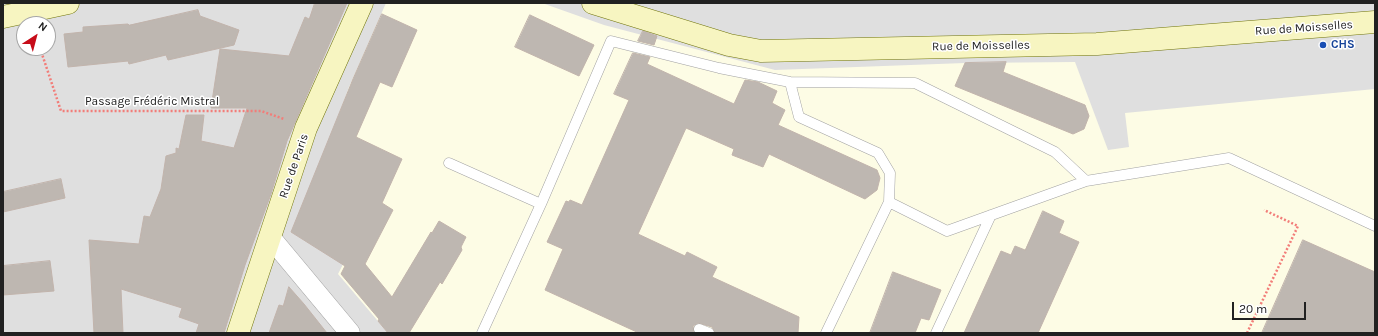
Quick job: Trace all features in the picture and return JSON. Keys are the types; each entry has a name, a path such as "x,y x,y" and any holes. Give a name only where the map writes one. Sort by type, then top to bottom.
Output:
{"street":[{"path":"3,17 68,3"},
{"name":"Rue de Paris","path":"238,333 306,128 362,3"},
{"name":"Rue de Moisselles","path":"593,3 729,45 761,51 1091,44 1375,22"},
{"path":"270,237 350,333"}],"lane":[{"path":"482,333 541,204 611,41 719,68 790,82 915,83 1055,152 1086,181"},
{"path":"790,82 799,117 878,153 890,173 889,202 826,333"},
{"path":"889,202 947,231 1086,181 1229,158 1375,226"},
{"path":"449,163 541,204"},
{"path":"936,333 991,215"}],"path":[{"name":"Passage Frédéric Mistral","path":"43,56 61,111 261,111 306,128"},
{"path":"1247,333 1298,226 1264,210"}],"shaded area":[{"path":"3,3 1375,3 1375,333 3,333"},
{"path":"386,3 542,3 604,25 775,70 965,63 1075,62 1108,150 1129,147 1125,113 1375,89 1375,333 388,333 338,274 353,245 327,146 349,87"}],"building":[{"path":"315,3 347,3 287,141 271,194 245,265 224,333 196,333 199,324 179,317 182,308 121,289 123,333 94,333 89,240 139,244 144,216 150,217 161,189 166,156 176,153 176,148 179,149 186,115 204,115 201,141 234,148 247,108 211,108 220,49 289,56 305,17 309,19"},
{"path":"198,10 200,16 239,30 234,45 168,60 166,55 129,64 128,61 68,67 64,34 83,32 83,27 129,25"},
{"path":"382,14 417,30 392,87 380,82 356,137 402,159 382,203 393,210 365,264 392,297 439,221 466,237 461,247 462,250 442,284 440,282 409,333 388,333 378,321 379,319 341,274 345,266 291,232 353,79"},
{"path":"530,15 594,45 579,76 515,47"},
{"path":"643,31 657,36 654,45 638,41"},
{"path":"633,53 650,57 647,64 734,104 745,80 758,82 777,91 772,103 785,110 778,125 877,170 880,178 877,190 865,199 769,154 763,167 732,155 734,149 686,128 638,234 685,256 687,252 717,267 712,277 799,317 798,333 715,333 712,327 698,323 693,326 694,333 639,333 545,290 563,249 547,242 566,201 569,202 570,200 582,205 629,100 614,94"},
{"path":"1006,62 1003,72 1085,105 1089,116 1084,129 1073,134 955,86 965,63"},
{"path":"61,179 65,198 3,212 3,192"},
{"path":"1043,211 1064,221 1059,233 1079,242 1038,333 964,333 1001,251 1011,255 1015,246 1025,250"},
{"path":"1303,240 1375,272 1375,333 1262,333"},
{"path":"50,261 54,291 3,295 3,266"},
{"path":"893,272 941,290 929,320 921,318 915,333 870,333"},
{"path":"289,287 327,333 269,333 279,305 283,306"}],"place":[{"name":"CHS","path":"1323,45"}]}
